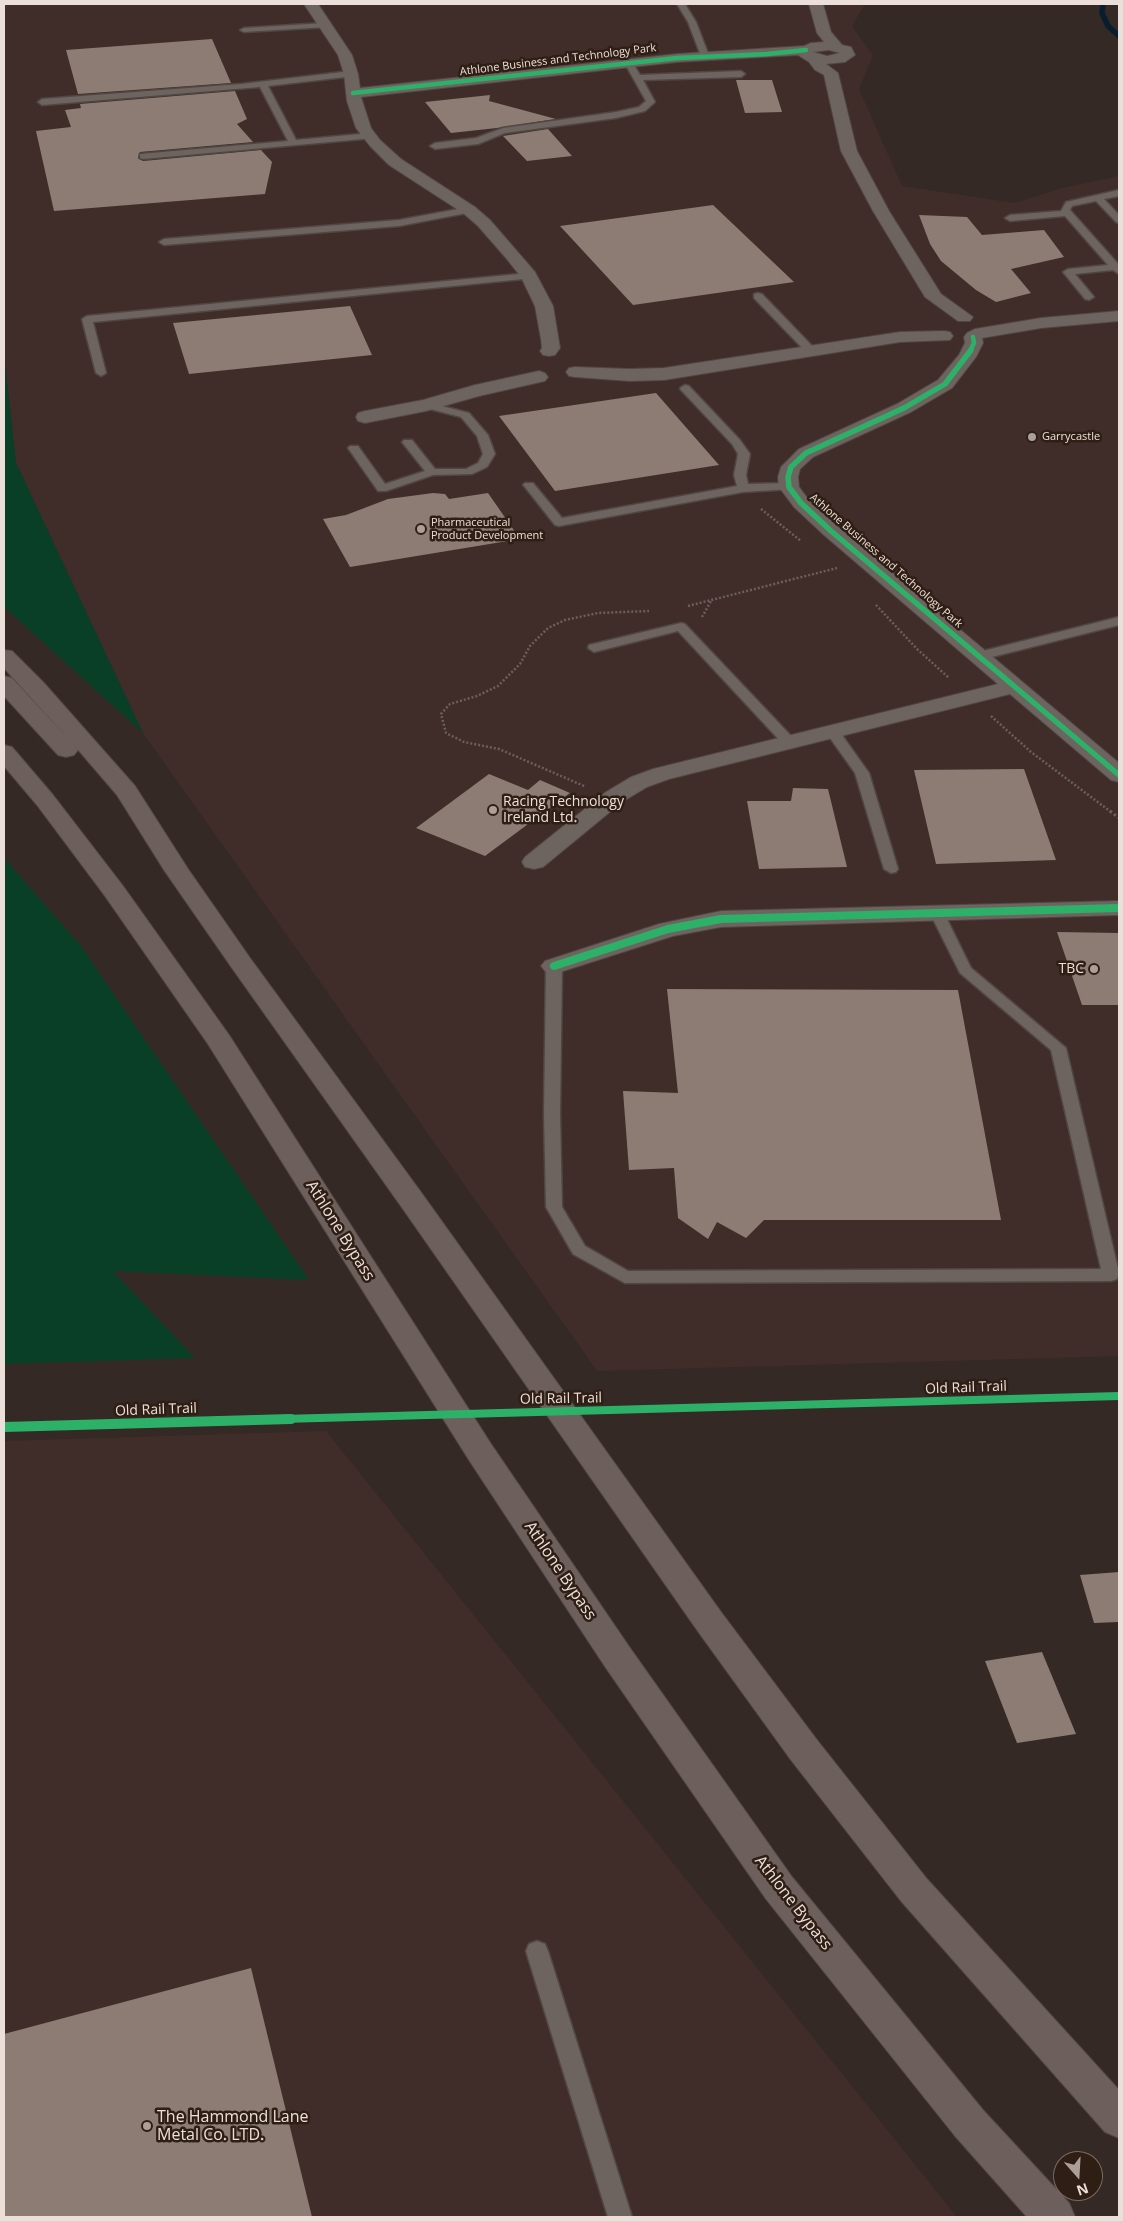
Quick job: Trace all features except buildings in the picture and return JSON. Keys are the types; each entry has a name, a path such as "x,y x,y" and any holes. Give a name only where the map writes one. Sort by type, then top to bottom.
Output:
{"highway":[{"path":"4,656 36,688 127,791 176,870 715,1629 804,1750 914,1890 1119,2119"},
{"path":"4,683 176,870"},
{"path":"4,752 45,800 114,891"},
{"path":"4,778 114,891"},
{"name":"Athlone Bypass","path":"114,891 220,1042 480,1452 618,1658 779,1888 969,2122 1054,2217"}],"street":[{"path":"311,4 345,55 361,121 371,136 395,162 409,173 469,210 484,223 529,276 544,306 550,339 551,348 549,351"},
{"path":"816,4 824,33 838,53 831,73 850,151 881,211 934,297 940,330 959,366"},
{"path":"824,33 814,41 810,53 820,67 831,73"},
{"name":"Athlone Business and Technology Park","path":"353,93 628,62 705,56 838,53"},
{"path":"934,297 974,327"},
{"path":"523,361 530,375 564,367 651,375 940,330 948,317 974,327 1119,316"},
{"path":"789,487 788,477 791,467 806,454 934,392 952,377 971,350 974,327"},
{"path":"475,391 523,361 549,351"},
{"path":"549,351 564,367"},
{"path":"365,417 426,405 564,367"},
{"name":"Athlone Business and Technology Park","path":"789,487 814,516 1119,775"},
{"path":"534,862 614,797 639,782 675,770 1016,686"},
{"path":"554,966 668,929 721,919 1119,908"}],"lane":[{"path":"681,4 692,22 705,56"},
{"path":"244,30 325,25"},
{"path":"435,146 478,141 504,131 616,115 642,109 651,102 628,62"},
{"path":"42,102 263,84 351,74"},
{"path":"637,78 687,74 741,74"},
{"path":"263,84 293,142"},
{"path":"143,156 371,136"},
{"path":"1118,269 1068,213 1066,207 1069,204 1119,194"},
{"path":"1098,198 1119,220"},
{"path":"164,242 399,223 469,210"},
{"path":"1010,218 1068,213"},
{"path":"1089,297 1068,272 1118,269"},
{"path":"101,372 87,319 529,276"},
{"path":"758,296 811,351"},
{"path":"685,388 736,442 744,454 740,476 743,488"},
{"path":"354,448 382,489 432,472 468,472 483,465 489,454 482,435 465,415 426,405"},
{"path":"408,442 432,472"},
{"path":"529,485 559,522 743,488 789,487"},
{"path":"980,656 1119,621"},
{"path":"594,648 681,627 789,742"},
{"path":"832,731 862,773 891,870"},
{"path":"554,966 552,1114 554,1207 579,1250 626,1277 1115,1275 1058,1048 965,970 937,913"},
{"path":"537,1951 620,2217"}],"path":[{"path":"743,488 755,504 801,541"},
{"path":"831,563 844,573"},
{"path":"872,602 917,649 1031,752 1119,818"}],"shaded area":[{"path":"4,4 865,4 852,26 873,55 859,89 902,186 1015,203 1062,188 1119,176 1119,1356 597,1371 143,733 16,463 4,356"},
{"path":"326,1431 957,2217 4,2217 4,1441"}],"green space":[{"path":"4,356 16,463 143,733 4,607"},
{"path":"4,858 81,946 309,1280 113,1271 195,1358 4,1364"}],"waterway":[{"path":"1103,4 1102,13 1108,26 1119,36"}],"cycle path":[{"path":"353,93 677,58 767,54 806,50"},
{"path":"973,337 974,343 967,357 945,384 904,408 806,453 791,467 788,477 789,487 801,503 831,531 1119,775"},
{"path":"554,966 668,929 721,919 1119,908"},
{"name":"Old Rail Trail","path":"4,1427 1119,1396"}],"place":[{"name":"Garrycastle","path":"1032,437"},
{"name":"Pharmaceutical Product Development","path":"421,529"},
{"name":"Racing Technology Ireland Ltd.","path":"493,810"},
{"name":"TBC","path":"1094,969"},
{"name":"The Hammond Lane Metal Co. LTD.","path":"147,2126"}]}
